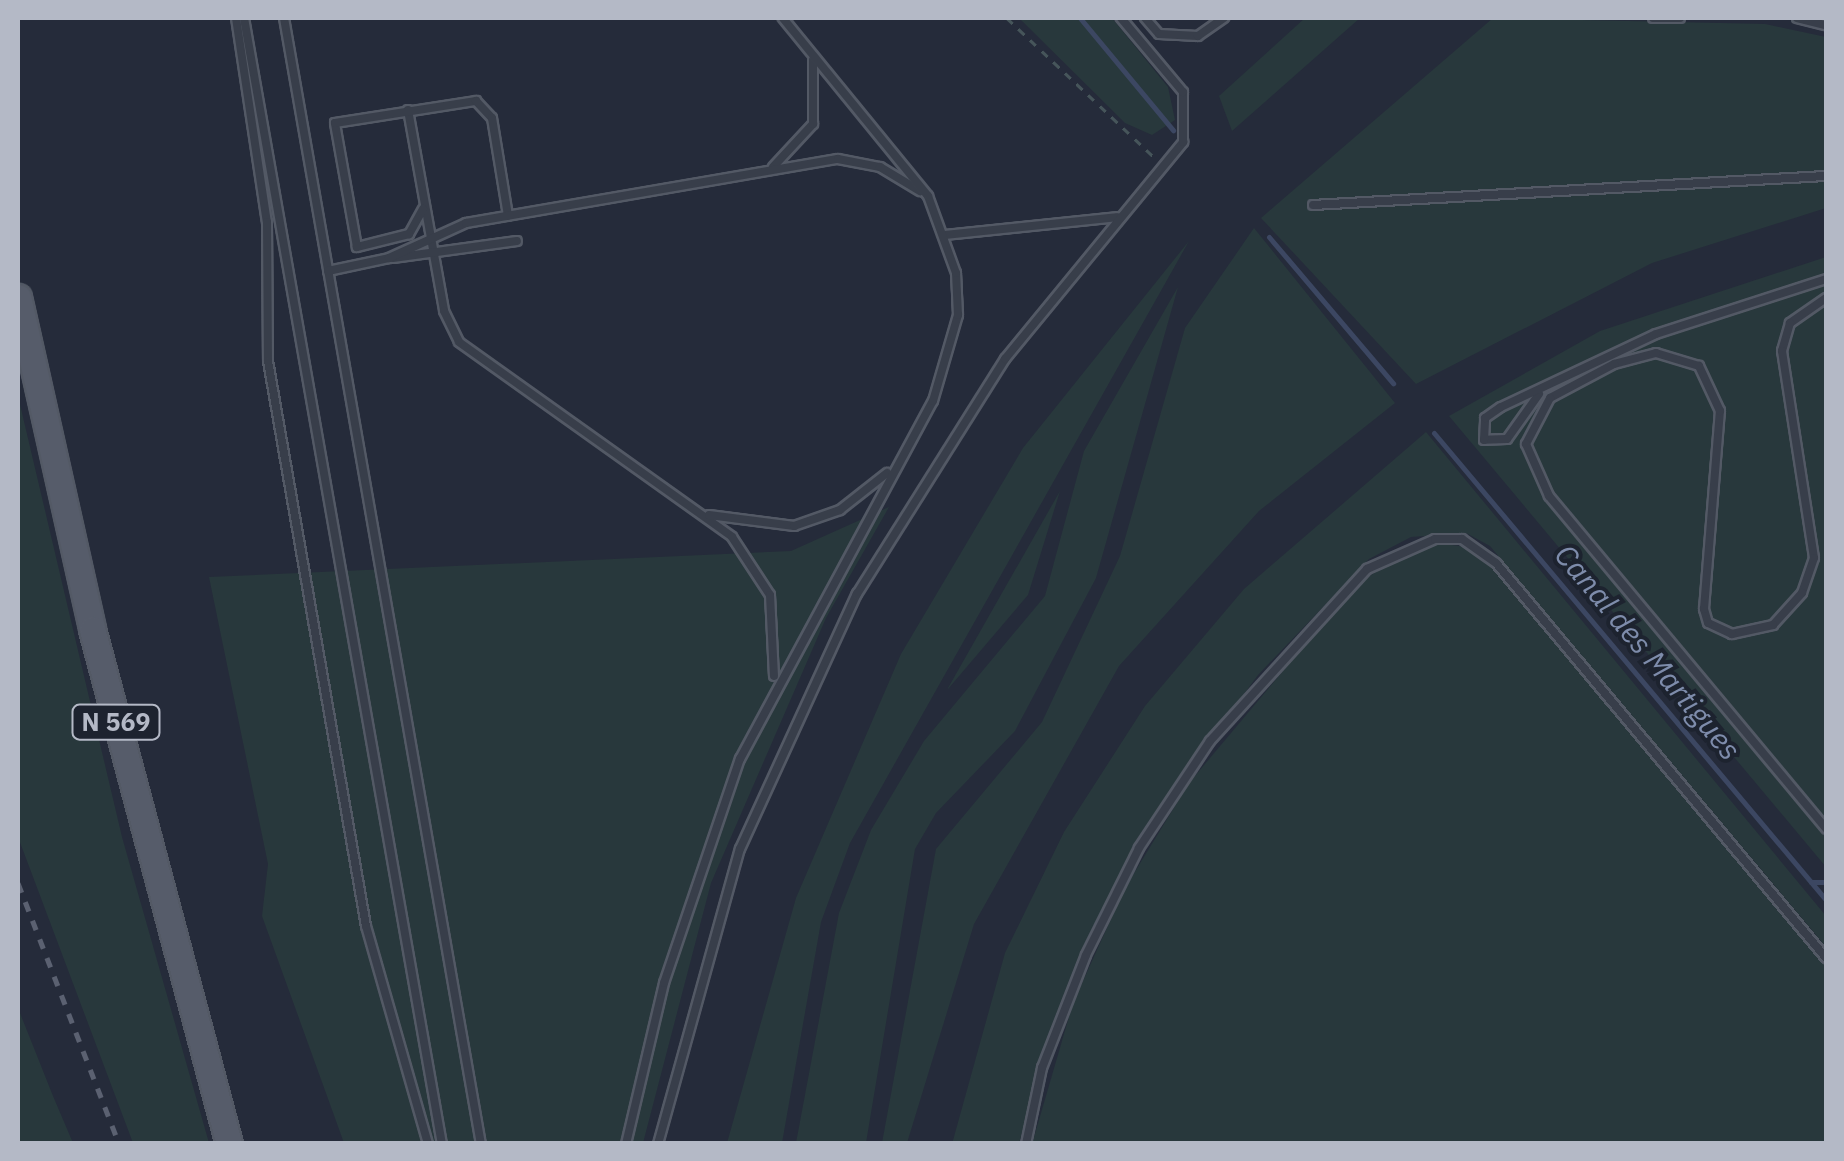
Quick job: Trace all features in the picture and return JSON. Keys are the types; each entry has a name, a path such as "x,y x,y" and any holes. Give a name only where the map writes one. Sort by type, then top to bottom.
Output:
{"main road":[{"name":"N 569","path":"18,297 92,629 229,1144"}],"lane":[{"path":"236,18 267,222 268,361 370,945 428,1144"},
{"path":"244,18 442,1144"},
{"path":"284,18 481,1144"},
{"path":"626,1144 688,901 774,685 951,362 956,273 928,196 783,18"},
{"path":"658,1144 740,850 840,628 930,466 1117,218 1183,142 1189,109 1121,18"},
{"path":"1145,18 1159,34 1198,36 1224,18"},
{"path":"1653,18 1680,18"},
{"path":"1797,18 1826,25"},
{"path":"770,170 803,142 819,104 804,42"},
{"path":"424,206 409,234 357,247 335,124 463,100 486,108 508,216"},
{"path":"408,110 433,256 459,342 700,512 766,585 776,626 774,685"},
{"path":"389,258 430,240 508,216 770,170 860,160 928,196"},
{"path":"1313,205 1826,176"},
{"path":"944,235 1117,218"},
{"path":"328,271 389,258 433,256 516,241"},
{"path":"1539,394 1507,440 1484,440 1485,418 1656,334 1826,279"},
{"path":"1826,298 1790,323 1782,351 1814,558 1802,593 1773,624 1732,634 1708,623 1704,609 1720,411 1699,366 1656,353 1614,364 1550,398 1526,444 1549,496 1826,829"},
{"path":"700,512 747,526 794,526 840,510 894,466"},
{"path":"1026,1144 1042,1068 1086,956 1139,848 1210,741 1367,569 1435,539 1462,539 1496,563 1826,958"}],"path":[{"path":"1007,18 1164,165"}],"shaded area":[{"path":"1019,18 1112,18 1168,87 1175,120 1152,135 1125,123"},
{"path":"1305,18 1360,18 1232,131 1219,96"},
{"path":"1493,18 1765,24 1826,37 1826,171 1788,173 1826,180 1826,208 1652,263 1416,384 1261,218"},
{"path":"1254,228 1395,403 1259,511 1119,666 974,924 907,1143 882,1143 936,849 1042,722 1120,556 1185,328"},
{"path":"1189,241 850,843 821,922 782,1143 727,1143 796,898 901,654 1023,448"},
{"path":"1826,257 1826,867 1449,416 1600,331"},
{"path":"1178,287 1096,578 1015,731 936,813 915,849 866,1143 796,1143 839,913 871,830 924,741 1045,596 1084,451"},
{"path":"18,396 122,837 209,1143 133,1143 18,837"},
{"path":"1426,432 1826,916 1826,947 1490,546 1466,533 1411,537 1369,559 1258,675 1152,819 1056,1014 1019,1143 952,1144 1005,953 1064,832 1145,706 1244,589"},
{"path":"1060,491 1028,595 948,689 948,688"},
{"path":"889,507 826,618 711,883 643,1143 344,1143 262,916 268,864 209,577 791,551"},
{"path":"1437,543 1467,547 1489,563 1826,966 1826,1143 1032,1144 1073,1003 1125,888 1189,783 1352,589 1396,557"},
{"path":"18,1008 53,1096 73,1143 18,1143"}],"waterway":[{"name":"Canal des Martigues","path":"1080,18 1173,130"},
{"name":"Canal des Martigues","path":"1269,237 1393,383"},
{"name":"Canal des Martigues","path":"1434,433 1826,900"},
{"path":"1811,882 1826,882"}],"railway":[{"path":"18,883 119,1144"}]}
